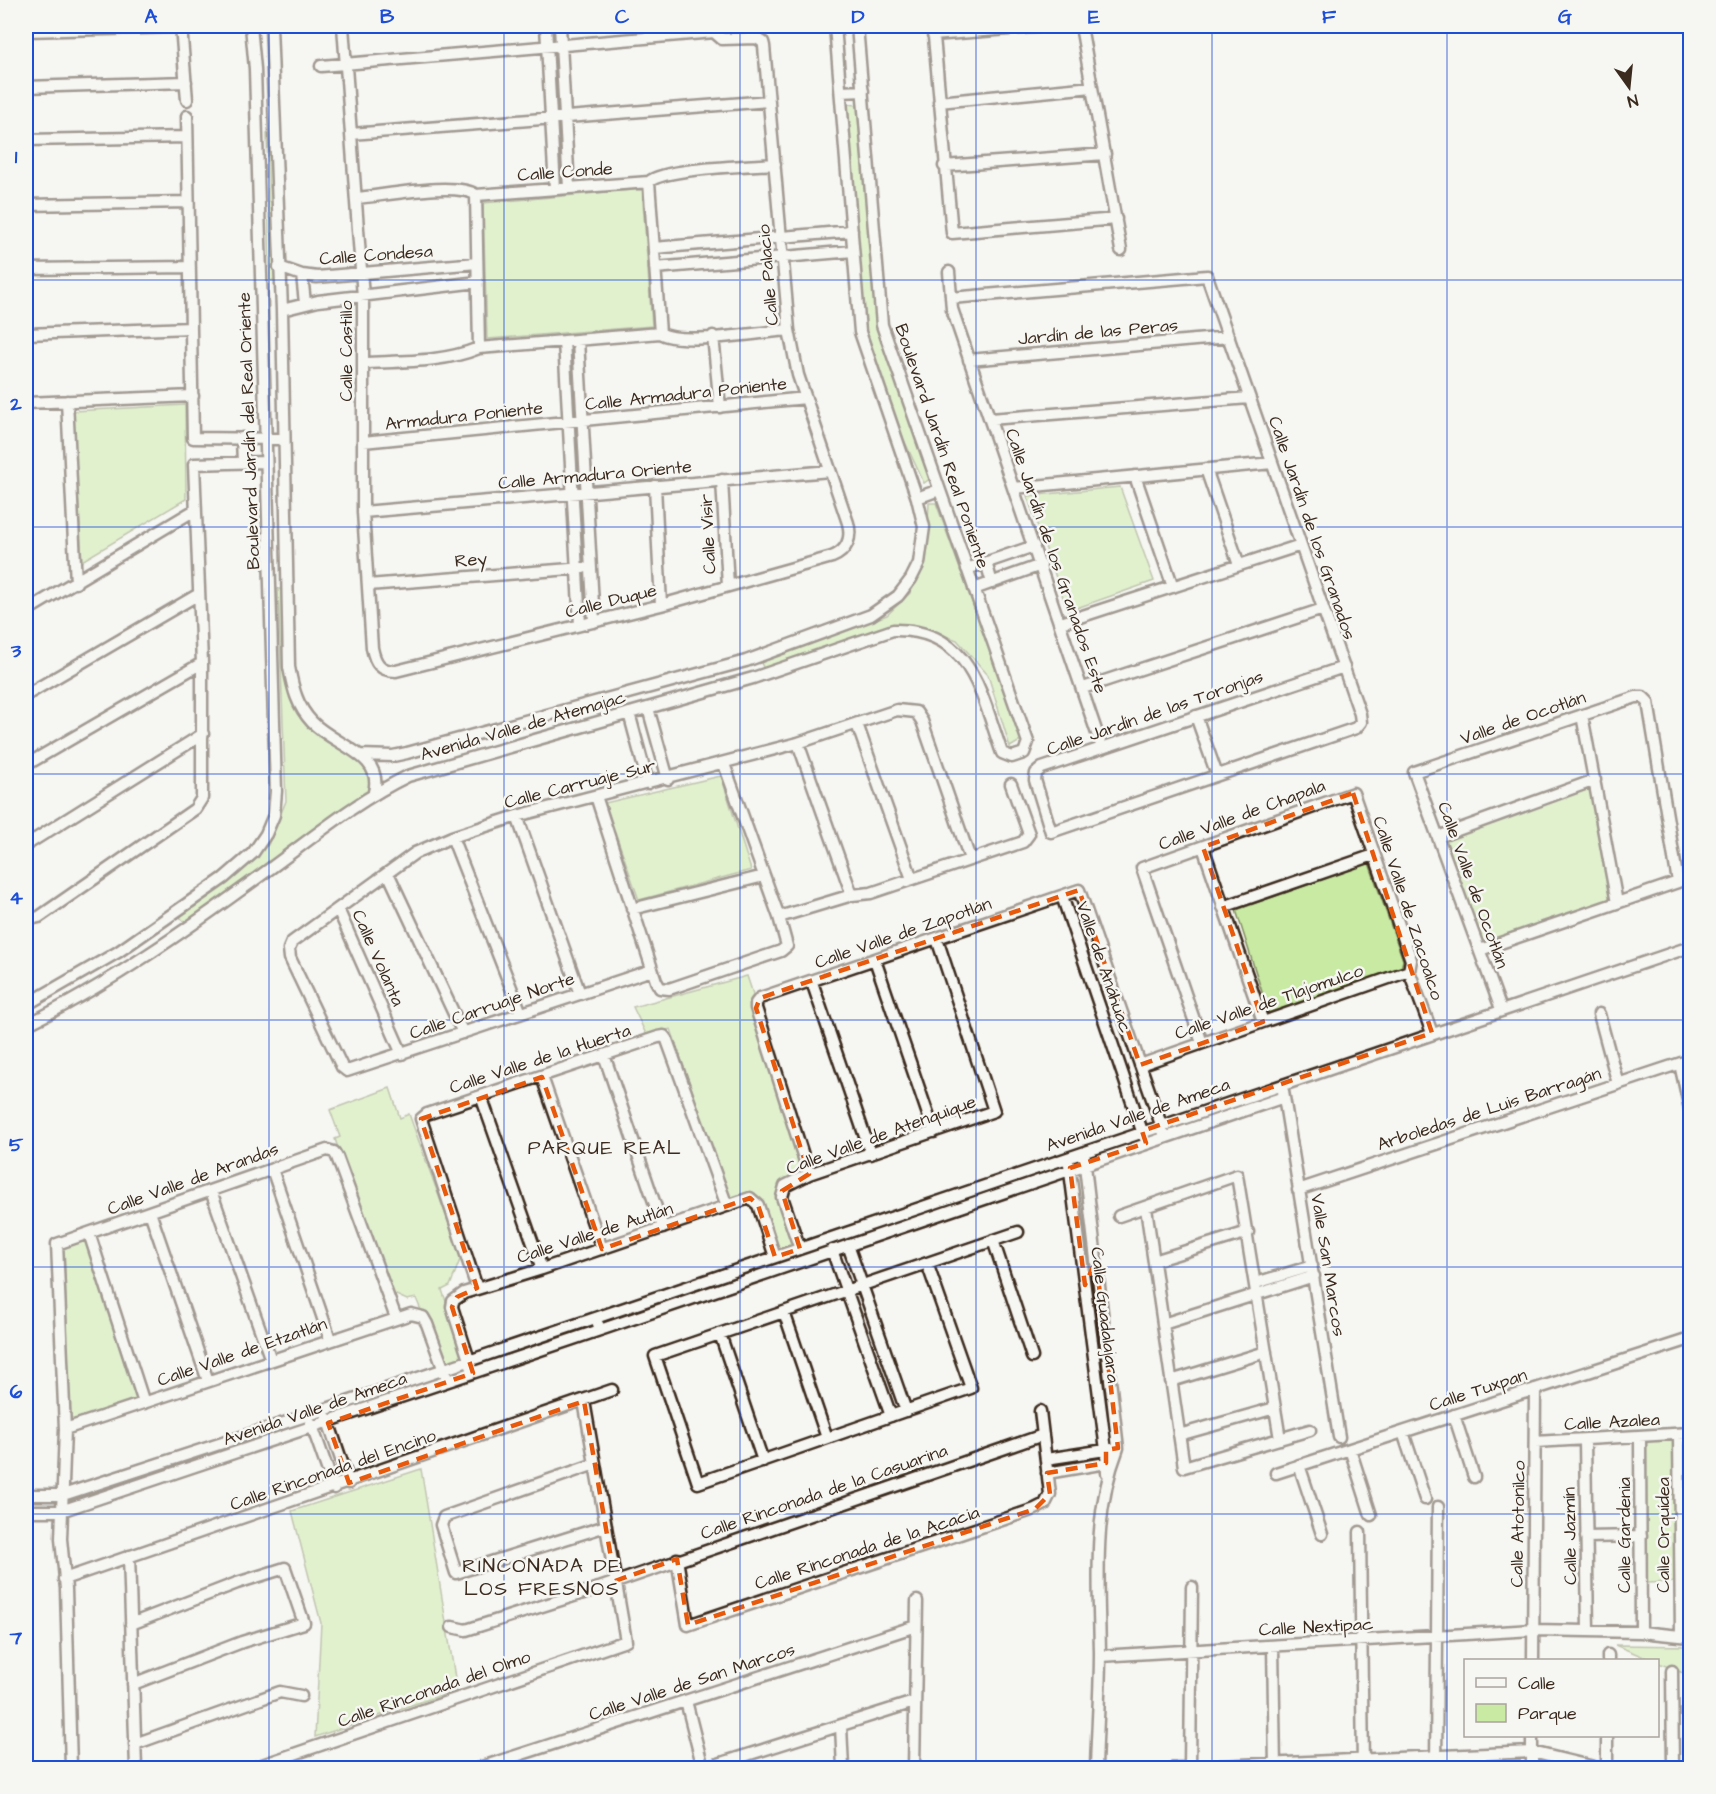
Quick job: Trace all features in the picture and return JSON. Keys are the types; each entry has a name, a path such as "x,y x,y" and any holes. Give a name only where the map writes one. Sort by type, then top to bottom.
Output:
{"street":[{"path":"26,31 181,26 187,100"},
{"name":"Boulevard Jardín del Real Oriente","path":"167,918 224,878 252,853 266,834 274,815 276,791 270,585 256,112 251,26"},
{"name":"Boulevard Jardín del Real Oriente","path":"271,26 282,310 289,668 293,694 302,710 324,734 360,755 374,769 377,779 374,792"},
{"name":"Calle Castillo","path":"344,26 363,297 363,512 374,661 387,671"},
{"path":"546,26 555,189"},
{"path":"560,26 569,188"},
{"path":"835,26 860,332 917,498 939,490"},
{"name":"Boulevard Jardín Real Poniente","path":"858,26 882,325 1028,742 1027,748 1018,756"},
{"path":"1046,26 933,30 952,232 1116,219"},
{"path":"1081,26 1121,250"},
{"path":"321,66 714,29"},
{"name":"Calle Palacio","path":"714,29 728,40 756,38 763,42 789,330 794,361 850,531 849,541 840,553"},
{"path":"26,87 186,82"},
{"path":"939,102 1092,87"},
{"path":"841,92 863,91"},
{"path":"351,134 769,101"},
{"path":"256,112 275,111"},
{"path":"187,116 193,438 284,439"},
{"path":"26,140 187,137"},
{"path":"944,166 1105,154"},
{"name":"Calle Conde","path":"356,198 446,190 469,190 476,195 649,182 654,177 677,172 775,164"},
{"path":"649,182 660,333"},
{"path":"476,195 479,348"},
{"path":"26,205 188,201"},
{"path":"654,248 852,231"},
{"path":"828,233 828,254"},
{"path":"655,268 853,251"},
{"name":"Calle Condesa","path":"279,267 302,275 317,277 477,263"},
{"path":"26,268 190,267"},
{"name":"Calle Jardín de los Granados Este","path":"949,272 952,309 1102,748"},
{"path":"302,275 304,303"},
{"name":"Calle Jardín de los Granados","path":"951,298 1207,276 1360,714 1361,722 1356,728 1051,832"},
{"name":"Calle Condesa","path":"282,310 304,303 477,282"},
{"path":"26,334 191,328"},
{"path":"363,363 430,360 479,348 660,333 666,337 685,339 789,330"},
{"path":"713,336 720,407"},
{"name":"Jardín de las Peras","path":"969,360 1229,337"},
{"path":"578,340 594,622"},
{"path":"564,341 580,625"},
{"path":"26,403 193,396"},
{"name":"Calle Armadura Poniente","path":"569,422 806,398"},
{"name":"Calle Jardín de los Granados Este","path":"990,419 1250,398"},
{"path":"67,400 76,583"},
{"name":"Armadura Poniente","path":"363,442 569,422"},
{"path":"242,438 243,463"},
{"path":"26,920 39,916 195,808 202,798 204,787 202,663 194,464 266,462"},
{"path":"1014,488 1272,463"},
{"path":"1206,469 1239,566"},
{"name":"Calle Armadura Oriente","path":"363,512 830,471"},
{"path":"1135,476 1173,587"},
{"name":"Calle Visir","path":"722,480 728,586"},
{"path":"655,486 661,605"},
{"name":"Avenida Valle de Atemajac","path":"360,755 393,756 746,661 871,615 898,596 911,579 919,563 924,543 924,527 917,498"},
{"path":"26,611 195,510"},
{"path":"1061,623 1301,545"},
{"path":"967,568 1034,546"},
{"name":"Calle Duque","path":"387,671 405,669 661,605 840,553"},
{"path":"986,562 992,584"},
{"path":"974,589 1041,565"},
{"name":"Rey","path":"368,585 591,568"},
{"path":"270,585 287,586"},
{"path":"26,695 199,594"},
{"path":"1083,688 1323,609"},
{"name":"Avenida Valle de Atemajac","path":"26,1025 128,967 374,792 408,776 753,678 893,630 919,632 941,640 965,660 974,675 1002,753 1018,756"},
{"path":"746,661 753,678"},
{"path":"26,765 202,663"},
{"name":"Calle Jardín de las Toronjas","path":"1051,832 1036,786 1036,773 1102,748 1344,667"},
{"name":"Valle de Ocotlán","path":"1414,772 1636,697 1643,697 1648,702 1678,882 1617,903"},
{"path":"648,708 668,779"},
{"name":"Calle Carruaje Sur","path":"342,1067 290,958 289,949 292,942 415,853 452,837 517,816 668,779 798,743 897,710 916,712 922,720 970,859"},
{"path":"629,713 648,783"},
{"path":"1480,950 1617,903 1582,715"},
{"path":"1196,716 1217,776"},
{"path":"856,724 912,879"},
{"path":"26,845 203,734"},
{"path":"637,743 656,737"},
{"path":"448,741 453,762"},
{"path":"798,743 852,895"},
{"path":"596,796 652,970 660,988 669,989 781,951 787,946 779,917 724,764"},
{"name":"Calle Valle de Ocotlán","path":"1414,772 1501,1009"},
{"path":"1438,837 1595,780"},
{"path":"779,917 852,895 871,893 1023,842 1029,834 1011,784"},
{"name":"Calle Valle de Chapala","path":"1202,1043 1142,868 1353,793"},
{"name":"Calle Valle de Zacoalco","path":"1353,793 1411,960 1409,971 1432,1033"},
{"path":"517,816 580,994"},
{"path":"452,837 521,1013"},
{"path":"1203,847 1263,1022"},
{"path":"1223,907 1374,855"},
{"path":"388,873 463,1033"},
{"path":"632,909 764,876"},
{"name":"Valle de Anáhuac","path":"1146,1143 1062,896 1079,890 1165,1136"},
{"name":"Calle Valle de Zapotlán","path":"809,1174 756,1003 760,998 1062,896"},
{"name":"Calle Volanta","path":"338,909 402,1054"},
{"path":"37,1018 27,1004 118,952 167,918 177,934"},
{"name":"Calle Valle de Atenquique","path":"800,1249 782,1191 785,1186 809,1174 993,1112 938,939"},
{"name":"Avenida Valle de Ameca","path":"26,1495 63,1495 324,1410 1690,946"},
{"path":"875,960 934,1132"},
{"name":"Calle Carruaje Norte","path":"342,1067 347,1071 352,1070 652,970"},
{"name":"Calle Valle de Tlajomulco","path":"1140,1065 1409,971"},
{"path":"812,982 870,1154"},
{"path":"1599,1014 1618,1084"},
{"name":"Calle Valle de la Huerta","path":"477,1288 422,1128 421,1119 427,1114 604,1055 664,1036 727,1206"},
{"path":"604,1055 663,1228"},
{"path":"1685,1062 1690,1109"},
{"name":"Arboledas de Luis Barragán","path":"1299,1190 1685,1062"},
{"path":"542,1077 602,1249"},
{"name":"Valle San Marcos","path":"1282,1083 1338,1437"},
{"path":"481,1096 542,1269"},
{"name":"Avenida Valle de Ameca","path":"26,1511 61,1511 313,1428 1084,1163 1284,1098"},
{"name":"Calle Valle de Arandas","path":"64,1430 57,1244 327,1150 333,1152 337,1157 396,1318"},
{"name":"Calle Guadalajara","path":"1083,1151 1118,1448 1109,1462"},
{"name":"Calle Guadalajara","path":"1068,1156 1109,1462 1098,1534 1100,1656 1096,1768"},
{"path":"272,1169 330,1339"},
{"path":"1119,1216 1237,1175 1280,1439"},
{"path":"212,1191 271,1360"},
{"name":"Calle Valle de Autlán","path":"470,1360 452,1307 457,1297 477,1288 542,1269 750,1198 754,1200 776,1257"},
{"path":"1146,1208 1184,1467 1310,1430"},
{"path":"150,1212 208,1381"},
{"path":"927,1263 971,1388 698,1483 655,1356 993,1240 1018,1232"},
{"path":"1154,1262 1248,1232"},
{"path":"89,1233 144,1403"},
{"path":"993,1240 1032,1358"},
{"path":"848,1245 906,1411"},
{"path":"832,1250 891,1416"},
{"path":"1082,1262 1088,1268 1093,1267 1096,1260"},
{"path":"1163,1324 1257,1288 1313,1271"},
{"path":"784,1312 827,1438"},
{"name":"Calle Valle de Etzatlán","path":"64,1430 330,1339 411,1314 423,1317 427,1324 443,1370"},
{"path":"597,1317 600,1330"},
{"path":"720,1334 763,1461"},
{"name":"Calle Tuxpan","path":"1276,1473 1690,1339"},
{"path":"1171,1381 1266,1352"},
{"path":"470,1360 473,1373"},
{"path":"443,1370 448,1382"},
{"name":"Calle Atotonilco","path":"1533,1659 1535,1389"},
{"name":"Calle Rinconada del Encino","path":"64,1580 612,1390"},
{"path":"584,1401 615,1581"},
{"path":"1179,1435 1275,1408"},
{"path":"324,1410 349,1483"},
{"path":"1040,1411 1047,1473 1109,1462"},
{"path":"308,1415 333,1488"},
{"path":"1454,1415 1474,1477"},
{"path":"64,1430 61,1511 71,1768"},
{"path":"1402,1432 1425,1499"},
{"name":"Calle Azalea","path":"1535,1442 1640,1438 1690,1433"},
{"name":"Calle Orquídea","path":"1679,1434 1685,1536 1686,1636"},
{"name":"Calle Rinconada de la Casuarina","path":"452,1627 466,1630 1043,1435"},
{"name":"Calle Gardenia","path":"1640,1438 1641,1632"},
{"name":"Calle Jazmín","path":"1585,1441 1588,1630"},
{"path":"1046,1459 1118,1448"},
{"path":"1350,1449 1371,1515"},
{"path":"595,1464 444,1517 441,1525 454,1570 459,1572 606,1526"},
{"path":"1299,1465 1322,1534"},
{"name":"Calle Rinconada de la Acacia","path":"677,1560 688,1624 1035,1509 1045,1504 1050,1494 1047,1473"},
{"path":"1436,1768 1438,1507"},
{"path":"1360,1532 1363,1764"},
{"path":"1586,1537 1641,1536"},
{"path":"129,1556 136,1768"},
{"path":"131,1624 237,1583 285,1568 304,1623 242,1642 133,1684"},
{"name":"Calle Rinconada del Olmo","path":"253,1768 626,1641 615,1581"},
{"path":"1190,1768 1192,1587"},
{"path":"914,1768 917,1601"},
{"name":"Calle Valle de San Marcos","path":"479,1768 916,1626"},
{"name":"Calle Nextipac","path":"1100,1656 1533,1630 1641,1632 1686,1636"},
{"path":"1273,1646 1275,1766"},
{"path":"1672,1671 1673,1768"},
{"path":"135,1744 280,1692 301,1696"},
{"path":"686,1701 705,1768 914,1702"},
{"path":"842,1726 843,1768"},
{"path":"1532,1737 1532,1768"},
{"path":"1607,1737 1607,1768"},
{"path":"1174,1768 1363,1764 1436,1756 1532,1752 1598,1768"}],"highlighted area":[{"path":"1353,793 1432,1033 1142,1131 1146,1143 1070,1168 1085,1285 1096,1260 1118,1448 1106,1450 1106,1463 1047,1473 1050,1494 1035,1509 688,1625 677,1559 615,1581 584,1401 349,1483 328,1423 473,1373 452,1307 457,1297 477,1288 421,1119 542,1077 602,1249 750,1198 758,1205 775,1257 800,1249 782,1191 809,1174 756,1008 760,998 1079,890 1140,1065 1263,1022 1203,847"}],"green space":[{"path":"847,104 857,105 878,329 931,478 924,483 897,425 865,332"},
{"path":"270,132 278,278 270,281 267,134"},
{"path":"642,189 652,326 487,339 483,203"},
{"path":"185,405 186,499 82,561 73,411"},
{"path":"1120,487 1154,581 1068,611 1027,496"},
{"path":"929,503 936,503 1022,740 1010,747 988,675 957,640 912,624 885,628 765,671 760,661 887,615 910,593 926,563"},
{"path":"278,589 286,589 288,668 301,711 367,763 373,792 186,924 180,917 268,845 286,801"},
{"path":"721,776 751,870 639,900 605,803"},
{"path":"1590,788 1611,899 1481,943 1443,839"},
{"path":"1369,863 1403,960 1401,969 1269,1014 1236,910"},
{"path":"747,976 754,997 752,1003 801,1171 784,1182 795,1245 777,1252 761,1204 729,1200 671,1029 646,1034 633,1007"},
{"path":"390,1088 400,1118 409,1114 461,1257 450,1286 442,1290 465,1356 443,1364 416,1298 407,1300 385,1290 335,1139 340,1137 330,1110"},
{"path":"80,1240 88,1243 140,1402 77,1423 70,1418 64,1245"},
{"path":"1644,1441 1674,1441 1676,1582 1645,1583"},
{"path":"421,1469 457,1690 315,1737 321,1623 292,1511"},
{"path":"1615,1645 1690,1646 1690,1676 1659,1663 1659,1659 1649,1659"}],"district":[{"name":"PARQUE REAL","path":"605,1148"},
{"name":"RINCONADA DE LOS FRESNOS","path":"542,1578"}]}
